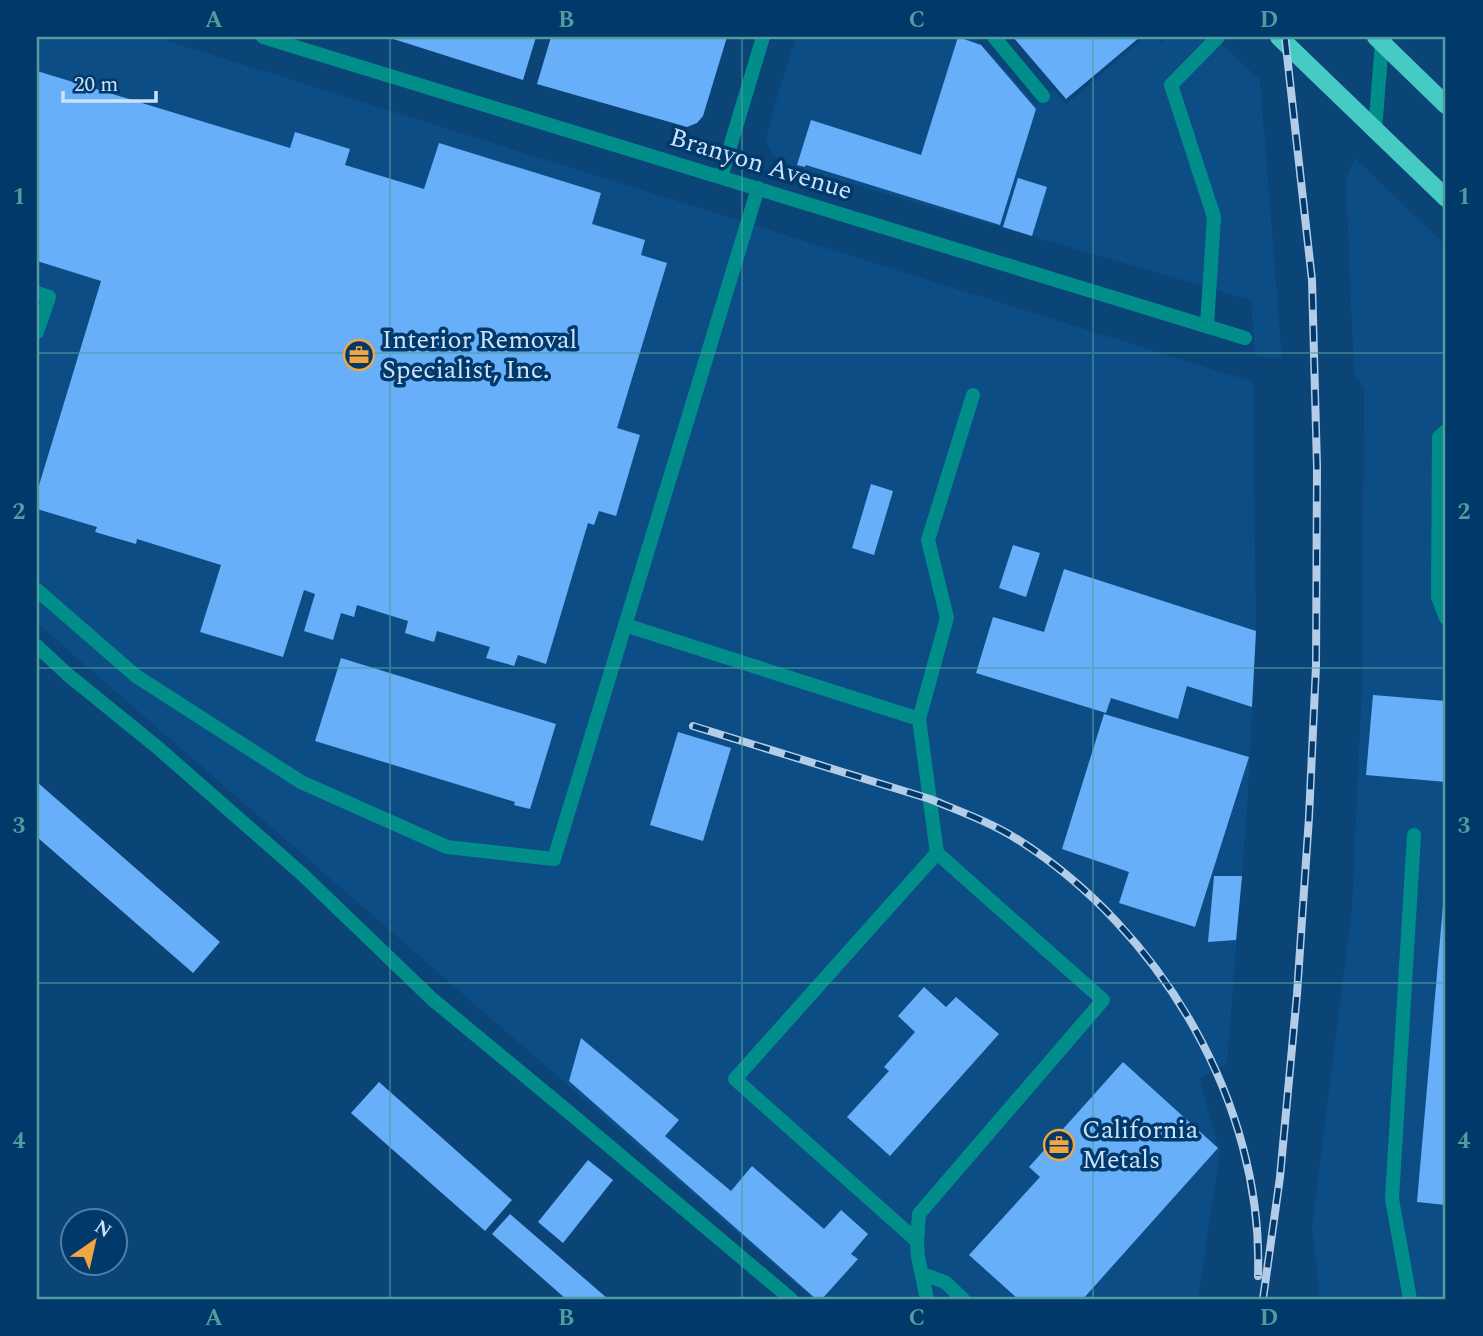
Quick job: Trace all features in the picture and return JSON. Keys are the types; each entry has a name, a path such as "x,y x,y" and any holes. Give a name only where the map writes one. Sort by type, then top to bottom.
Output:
{"main road":[{"path":"1279,37 1446,198"},
{"path":"1382,39 1446,105"}],"street":[{"name":"Branyon Avenue","path":"263,37 1245,338"},
{"path":"314,53 319,37"},
{"path":"720,177 763,37"},
{"path":"994,37 1043,96"},
{"path":"1207,325 1214,217 1171,85 1218,37"},
{"path":"1375,130 1382,39"},
{"path":"37,590 136,676 301,782 447,847 554,859 758,188"},
{"path":"37,293 49,297 37,332"},
{"path":"928,1299 917,1241 919,1214 1103,1000 937,853 919,719 947,618 928,540 973,395"},
{"path":"1446,430 1440,437 1438,597 1446,618"},
{"path":"625,625 919,719"},
{"path":"37,646 302,874 432,999 791,1299"},
{"path":"1410,1299 1392,1199 1414,835"},
{"path":"917,1241 735,1079 937,853"},
{"path":"922,1275 945,1282 963,1299"}],"shaded area":[{"path":"37,37 155,37 1253,382 1256,628 1247,810 1227,1064 1199,1078 1220,1152 1198,1299 813,1299 37,623"},
{"path":"796,37 975,37 1036,104 1053,89 1066,104 1145,37 1155,37 1161,43 1167,37 1214,37 1260,80 1282,358 1255,357 1251,300 794,167 774,156 766,141"},
{"path":"1355,158 1446,246 1446,1299 1320,1299 1312,1227 1352,909 1362,685 1364,388 1354,375 1346,181"}],"building":[{"path":"387,37 536,37 523,80"},
{"path":"551,37 727,37 703,116 697,123 687,127 537,84"},
{"path":"958,37 981,45 1036,109 1000,225 806,165 797,165 811,120 921,155"},
{"path":"1013,37 1140,37 1066,99"},
{"name":"Interior Removal Specialist, Inc.","path":"37,71 290,148 295,132 350,149 345,165 424,189 439,143 601,193 592,224 645,240 641,255 667,263 617,428 640,435 616,516 599,511 594,525 588,523 546,664 518,655 514,666 486,658 490,647 437,631 434,642 405,633 408,621 357,605 354,617 341,613 333,640 304,631 315,594 304,590 283,657 200,632 221,565 137,539 136,544 95,532 97,527 37,509 37,492 101,281 37,261"},
{"path":"1018,178 1047,187 1032,236 1003,227"},
{"path":"871,484 893,491 874,555 852,548"},
{"path":"1013,545 1040,553 1026,597 999,588"},
{"path":"1064,569 1256,631 1252,707 1187,686 1178,719 1111,698 1106,713 976,673 993,617 1044,632"},
{"path":"341,658 556,724 530,809 514,805 515,802 315,741"},
{"path":"1373,695 1446,701 1446,782 1366,775"},
{"path":"1104,714 1249,757 1195,927 1119,903 1129,872 1062,849"},
{"path":"678,732 731,748 703,841 650,825"},
{"path":"37,782 220,942 193,973 37,837"},
{"path":"1214,876 1242,876 1236,940 1208,942"},
{"path":"1446,894 1446,1205 1417,1202"},
{"path":"924,987 946,1007 956,997 999,1034 890,1156 847,1117 889,1071 884,1067 915,1032 898,1016"},
{"path":"581,1038 679,1120 665,1136 731,1191 752,1166 824,1229 841,1210 868,1234 851,1254 858,1259 822,1299 816,1299 569,1081"},
{"path":"1123,1062 1218,1148 1083,1299 1018,1299 969,1255 1040,1177 1029,1167"},
{"path":"379,1082 512,1200 485,1231 351,1113"},
{"path":"588,1160 613,1180 563,1243 538,1222"},
{"path":"510,1214 608,1299 566,1299 492,1234"}],"railway":[{"path":"1263,1299 1280,1177 1297,994 1316,666 1317,467 1312,280 1285,37"},
{"path":"693,726 930,799 985,822 1017,839 1069,877 1116,921 1158,972 1194,1027 1222,1086 1243,1148 1255,1212 1258,1276"}],"place":[{"name":"Interior Removal Specialist, Inc.","path":"359,355"},
{"name":"California Metals","path":"1059,1145"}]}
